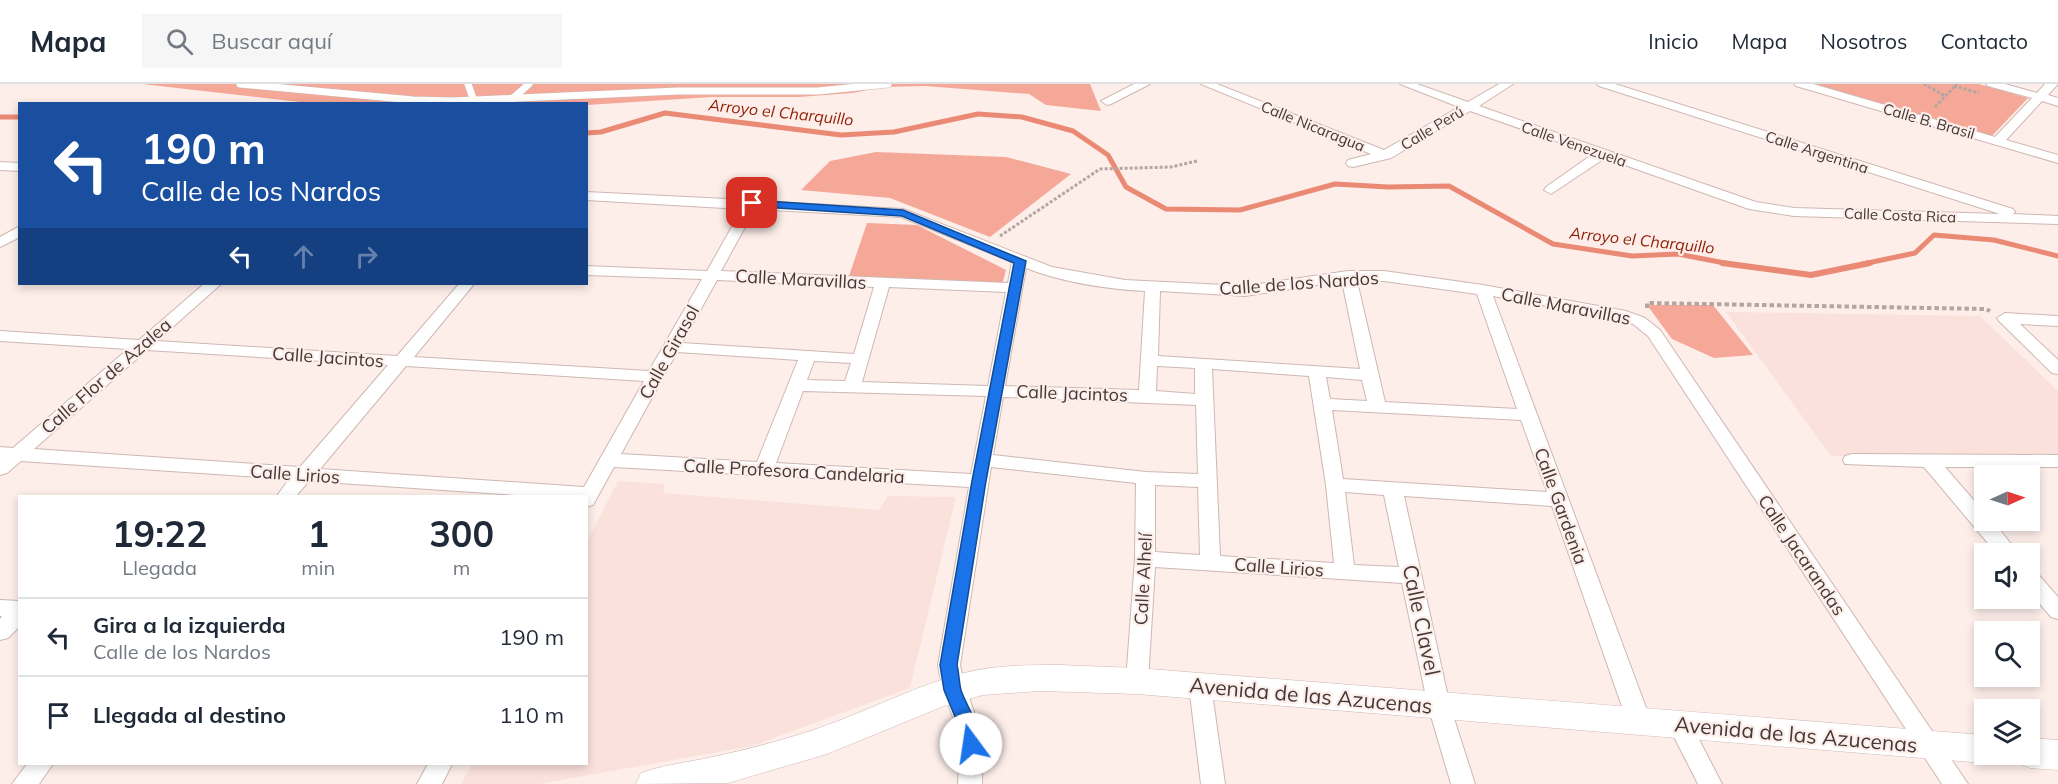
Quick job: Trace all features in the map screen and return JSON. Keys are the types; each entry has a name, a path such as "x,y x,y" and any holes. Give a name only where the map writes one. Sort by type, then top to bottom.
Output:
{"street":[{"path":"1107,101 1144,84"},
{"name":"Calle Nicaragua","path":"1207,84 1386,155"},
{"name":"Calle Venezuela","path":"1406,84 1742,203"},
{"name":"Calle Perú","path":"1353,163 1386,155 1507,84"},
{"name":"Calle Argentina","path":"1603,84 2030,219"},
{"name":"Calle B. Brasil","path":"1800,84 2058,159"},
{"path":"1992,84 2058,102"},
{"path":"1998,141 2052,84"},
{"path":"1551,190 1602,154"},
{"path":"0,166 18,167"},
{"name":"Calle de los Nardos","path":"588,196 752,203 903,213 1020,261 1073,277 1153,287 1245,291 1348,276 1384,276 1483,290"},
{"name":"Calle Girasol","path":"588,497 752,203"},
{"name":"Calle Costa Rica","path":"1742,203 1794,212 2058,220"},
{"path":"1,242 18,231"},
{"path":"1,242 18,242"},
{"path":"970,784 971,744 967,724 953,690 949,665 951,644 1020,261"},
{"name":"Calle Maravillas","path":"588,270 1015,288"},
{"path":"1348,276 1377,407"},
{"path":"852,387 883,282"},
{"name":"Calle Flor de Azalea","path":"0,469 8,454 212,285"},
{"path":"287,495 466,285"},
{"path":"1147,396 1153,287"},
{"name":"Calle Maravillas","path":"1483,290 1626,316 1648,326"},
{"name":"Calle Gardenia","path":"1483,290 1639,722"},
{"path":"2005,318 2058,321"},
{"path":"2005,318 2058,369"},
{"name":"Calle Jacarandas","path":"1648,326 1956,784"},
{"name":"Calle Jacintos","path":"0,336 656,377"},
{"path":"672,347 860,359"},
{"path":"764,469 808,355"},
{"path":"1148,360 1371,375"},
{"path":"1203,364 1210,562"},
{"path":"1317,371 1335,485 1345,572"},
{"name":"Calle Jacintos","path":"796,385 1147,396 1203,400"},
{"path":"1321,404 1528,416"},
{"name":"Calle Lirios","path":"8,454 305,474 563,495"},
{"name":"Calle Profesora Candelaria","path":"609,460 979,481"},
{"path":"983,460 1146,478 1206,481"},
{"path":"1852,460 2058,460"},
{"path":"1929,460 2000,543"},
{"name":"Calle Alhelí","path":"1137,681 1145,559 1146,478"},
{"path":"1335,485 1559,500"},
{"name":"Calle Clavel","path":"1393,490 1439,706 1463,784"},
{"name":"Calle Lirios","path":"1145,559 1413,576"},
{"path":"2040,590 2058,611"},
{"path":"0,608 18,611"},
{"path":"0,632 18,613"},
{"name":"Avenida de las Azucenas","path":"653,784 716,771 803,748 852,731 953,690 982,682 1047,678 1137,681 1974,748"},
{"path":"1200,686 1213,784"},
{"path":"1680,725 1710,784"},
{"path":"2040,754 2058,755"},
{"path":"24,784 40,765"},
{"path":"429,784 439,765"}],"lane":[{"path":"240,84 413,100 474,101 888,84"},
{"path":"468,84 474,101"},
{"path":"512,99 529,84"},
{"path":"678,91 685,84"}],"path":[{"path":"1924,84 1945,96"},
{"path":"1933,109 1957,84"},
{"path":"984,246 1100,169 1171,167 1197,161"},
{"path":"1648,326 1647,303 1986,309 2005,318"}],"shaded area":[{"path":"142,84 1090,84 1101,111 1046,105 1029,94 925,86 883,87 852,93 799,97 712,97 588,105 588,102 300,102"},
{"path":"1808,84 1979,84 2028,98 1990,138"},
{"path":"876,152 1006,157 1071,174 990,237 890,198 801,190 830,161"},
{"path":"867,223 917,225 1006,270 1002,285 848,279"},
{"path":"1647,305 1713,305 1753,355 1714,358 1672,339"},
{"path":"1726,312 1980,316 2058,391 2058,456 1831,456"},
{"path":"618,481 665,484 663,493 879,510 888,496 956,497 910,688 752,746 539,784 461,784 471,765 588,765 588,540"}],"waterway":[{"name":"Arroyo el Charquillo","path":"588,133 601,132 665,113 841,135 894,132 978,114 1022,117 1073,131 1108,155 1126,187 1166,209 1240,210 1335,184 1388,187 1449,186 1553,244 1632,256 1678,254 1730,264"},
{"name":"Arroyo el Charquillo","path":"0,117 18,117"},
{"name":"Arroyo el Charquillo","path":"1863,264 1915,253 1934,235 1994,240 2058,256"},
{"name":"Arroyo el Charquillo","path":"1722,263 1811,275 1870,263"}],"route":[{"path":"752,203 888,210 903,213 918,217 1020,261 951,644 949,665 953,690 967,724 971,744"}]}
